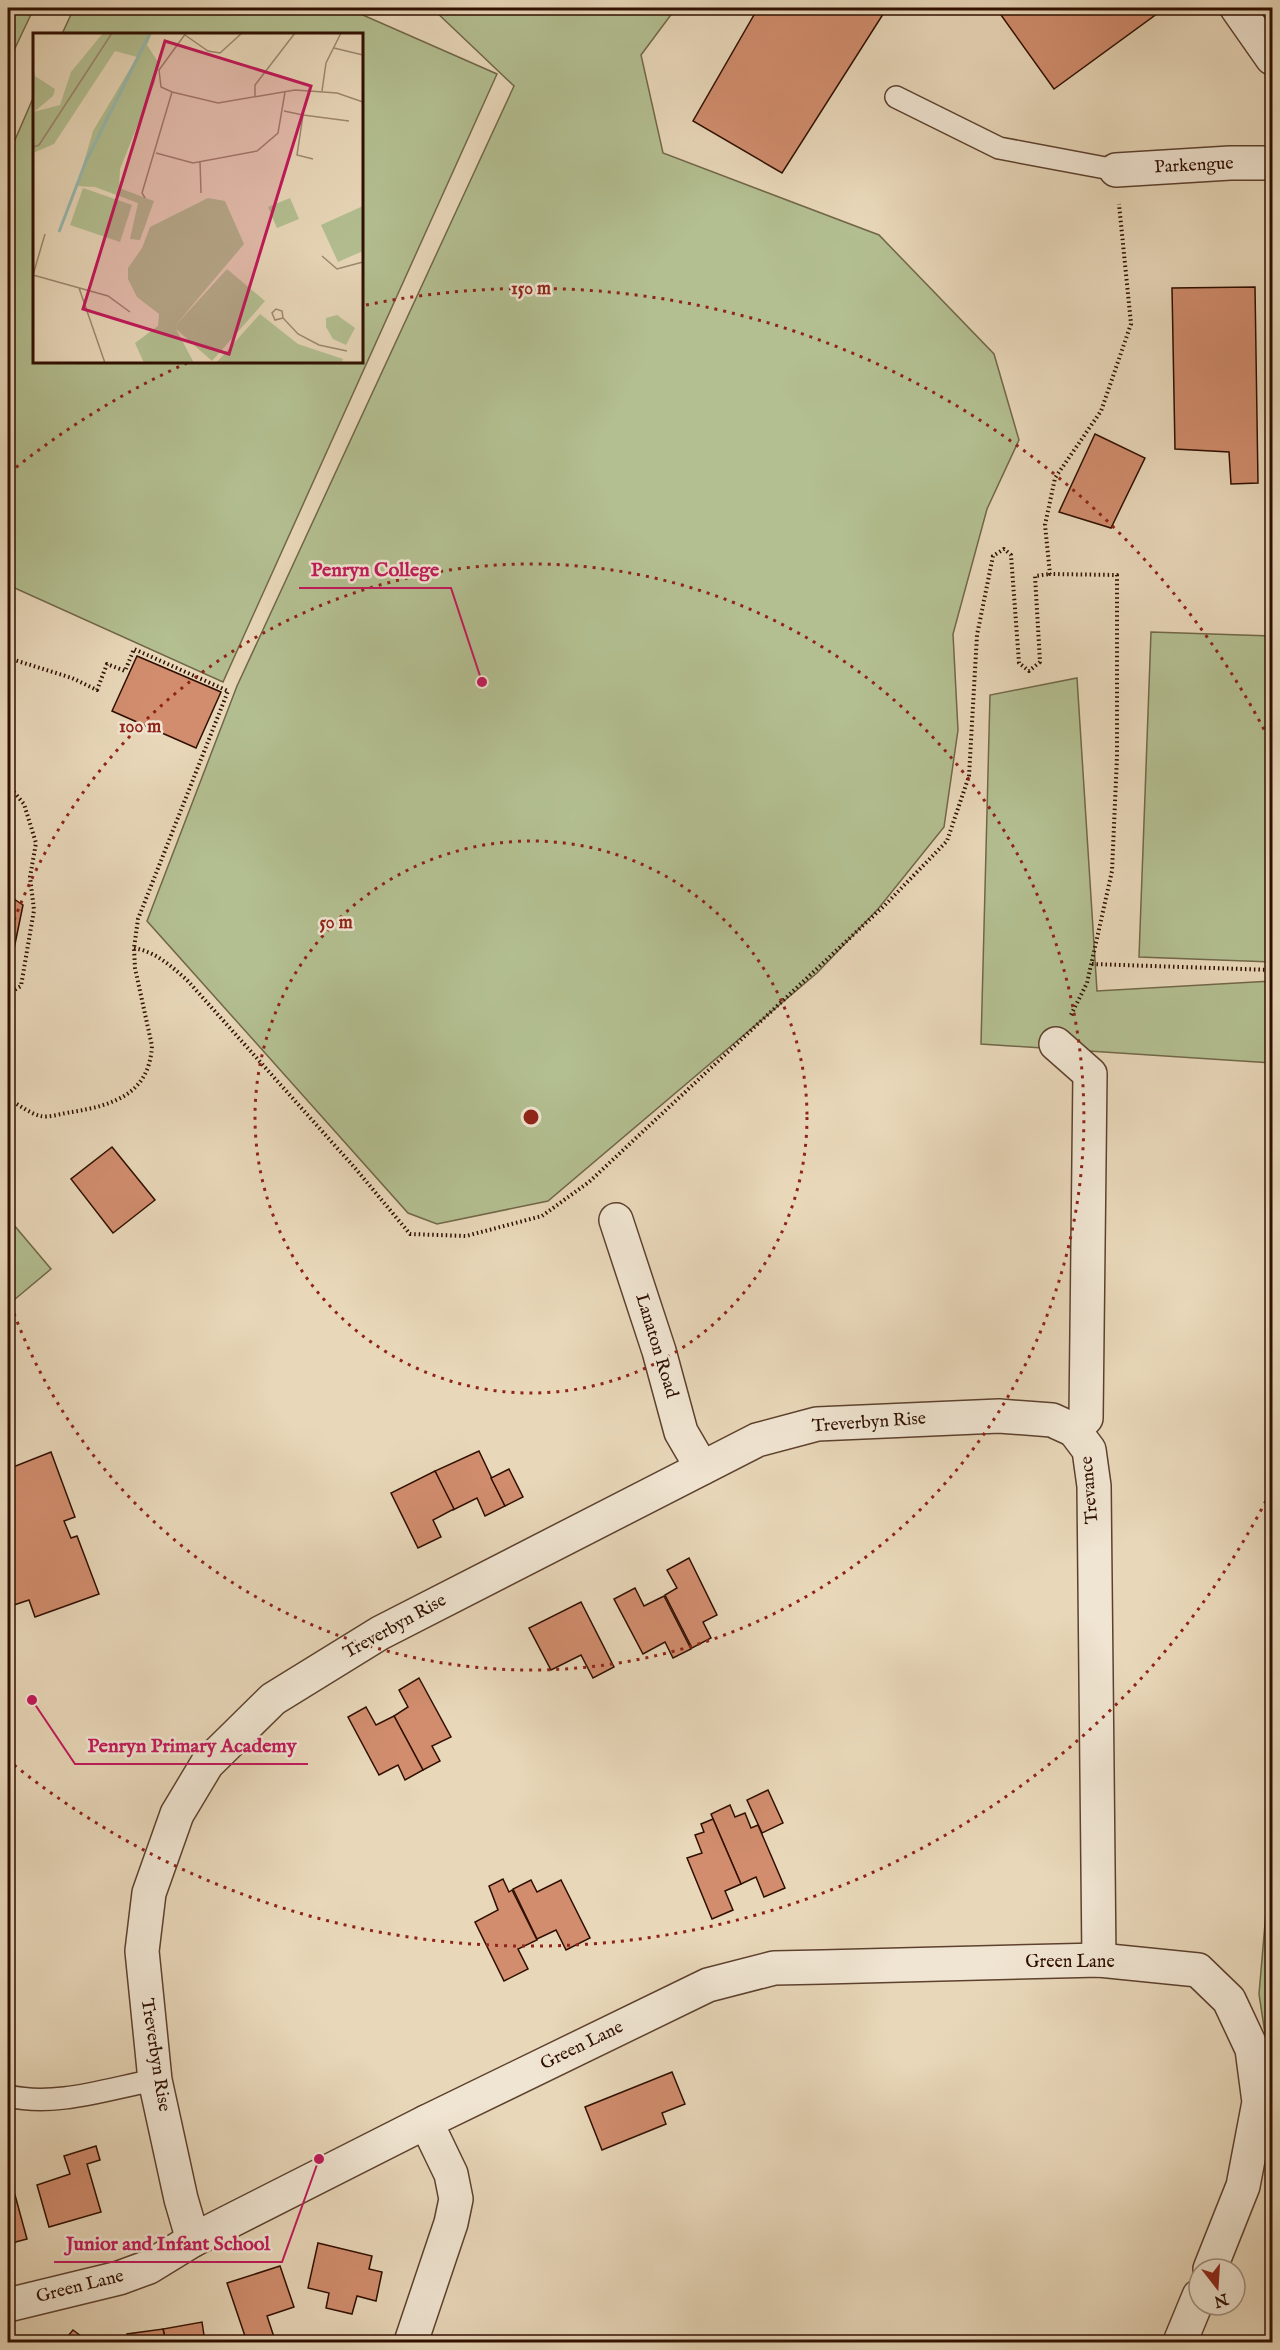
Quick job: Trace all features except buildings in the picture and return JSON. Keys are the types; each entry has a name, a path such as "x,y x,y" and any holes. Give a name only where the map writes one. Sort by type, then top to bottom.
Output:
{"street":[{"path":"1237,8 1272,58"},
{"name":"Parkengue","path":"1116,170 1230,163 1272,163"},
{"path":"1056,1044 1090,1074 1086,1418 1074,1430"},
{"name":"Lanaton Road","path":"616,1220 659,1351 681,1432 702,1468"},
{"name":"Treverbyn Rise","path":"193,2240 181,2199 155,2080 142,1951 149,1893 177,1814 207,1764 273,1698 380,1633 756,1440 817,1424 999,1416 1052,1420 1074,1430"},
{"name":"Trevance","path":"1074,1430 1089,1450 1094,1486 1098,1960"},
{"name":"Green Lane","path":"8,2305 119,2278 149,2267 193,2240 426,2122 708,1985 774,1968 1098,1960 1198,1970 1229,2000 1252,2049 1259,2102 1243,2186 1215,2257"},
{"path":"411,2343 451,2223 456,2199 452,2174 426,2122"},
{"path":"1180,2343 1191,2317"}],"lane":[{"path":"896,97 999,148 1116,170"},
{"path":"8,2096 26,2100 56,2100 155,2080"}],"path":[{"path":"1050,574 1045,525 1055,478 1101,411 1131,324 1116,170"},
{"path":"134,948 147,951 168,964 187,980 410,1233 466,1236 542,1216 589,1182 885,905 947,841 969,776 977,635 993,556 1004,549 1011,555 1019,663 1029,671 1040,662 1035,576 1050,574 1117,575 1117,757 1112,870 1088,983 1056,1044"},
{"path":"8,658 72,678 97,690 107,664 125,672 134,649 228,691 138,919 134,948 140,1000 152,1046 152,1057 145,1075 138,1086 126,1097 92,1108 42,1117 8,1099"},
{"path":"8,784 24,804 36,843 30,877 34,910 21,986 8,994"},
{"path":"1092,964 1272,970"}],"green space":[{"path":"8,8 34,8 8,63"},
{"path":"74,8 347,8 497,74 223,682 8,585 8,156 33,98 33,363 363,363 363,33 62,33"},
{"path":"432,8 676,8 641,55 663,153 879,235 994,354 1019,440 987,509 953,634 958,730 944,827 878,909 817,973 548,1201 437,1224 408,1213 147,921 237,686 514,86"},
{"path":"1151,632 1272,636 1272,962 1139,957"},
{"path":"1077,678 1097,991 1272,981 1272,1063 981,1044 990,695"},
{"path":"8,1218 51,1269 8,1305"},
{"path":"1272,1842 1272,2080 1259,1994"}],"place":[{"name":"Penryn College","path":"482,682"},
{"name":"Penryn Primary Academy","path":"32,1700"},
{"name":"Junior and Infant School","path":"319,2159"}]}
